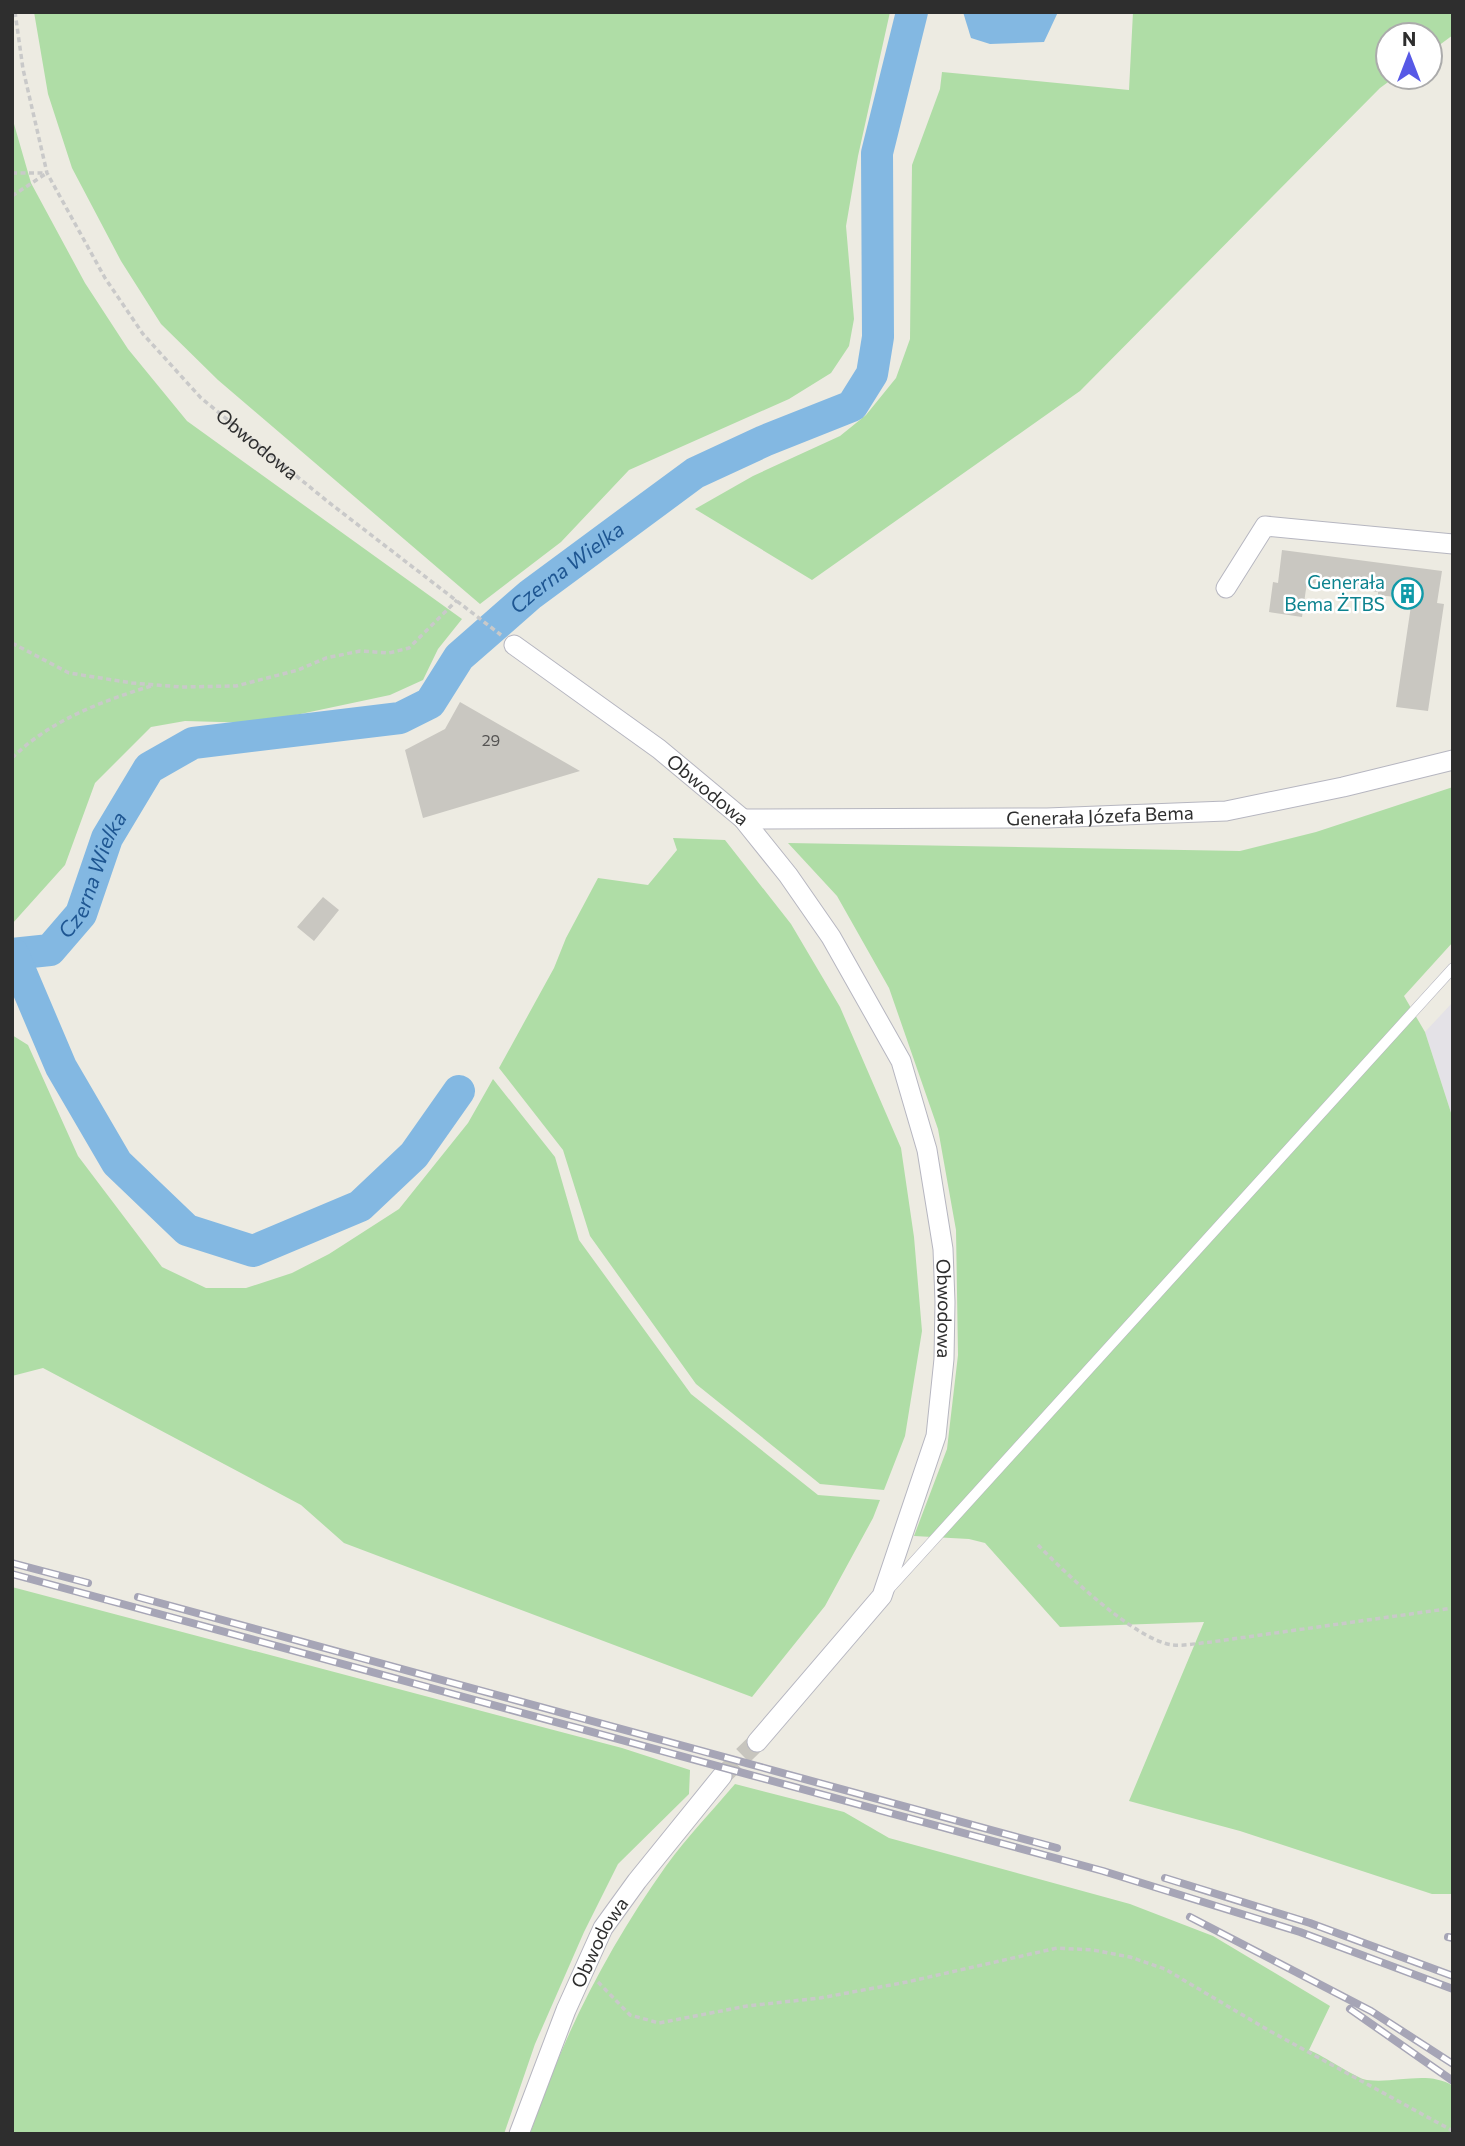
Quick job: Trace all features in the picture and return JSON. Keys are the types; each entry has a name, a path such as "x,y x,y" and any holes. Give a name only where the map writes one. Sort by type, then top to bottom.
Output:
{"street":[{"path":"1226,588 1265,526 1453,544"},
{"name":"Obwodowa","path":"514,645 659,749 743,820 788,875 831,937 901,1061 928,1150 943,1249 945,1302 943,1372 936,1436 883,1596 757,1742"},
{"name":"Generała Józefa Bema","path":"743,820 1047,818 1226,811 1343,787 1453,760"},
{"name":"Obwodowa","path":"519,2134 583,1970 603,1928 637,1881 722,1776"}],"lane":[{"path":"883,1596 1453,968"}],"path":[{"name":"Obwodowa","path":"15,12 23,69 47,173 105,278 143,334 201,398 327,502 514,645"},
{"path":"12,173 47,173"},
{"path":"12,196 47,173"},
{"path":"12,643 69,673 153,685 236,686 298,670 326,658 360,651 389,653 409,648 457,600"},
{"path":"12,758 50,730 89,707 153,685"},
{"path":"1038,1545 1068,1576 1133,1626 1148,1637 1172,1645 1211,1642 1453,1608"},
{"path":"583,1970 631,2015 659,2023 747,2006 820,1998 907,1982 1058,1948 1093,1950 1130,1957 1165,1969 1268,2030 1453,2130"}],"shaded area":[{"path":"1453,1002 1453,1119 1425,1032"}],"green space":[{"path":"34,12 890,12 858,156 846,226 854,319 849,346 831,373 789,399 629,470 561,542 480,604 218,380 161,324 121,261 72,168 48,94"},
{"path":"1133,12 1453,12 1453,35 1444,42 1444,21 1374,21 1374,91 1377,91 1080,391 812,580 695,509 753,476 840,436 866,415 896,378 910,339 912,165 940,89 942,72 1129,90"},
{"path":"12,117 31,183 85,283 128,349 187,421 462,619 438,649 423,680 390,695 258,723 185,721 151,727 95,783 65,865 12,924"},
{"path":"1453,787 1453,942 1404,996 1425,1032 1453,1119 1453,1894 1432,1894 1240,1831 1129,1801 1204,1622 1060,1627 985,1543 969,1539 914,1536 947,1449 958,1355 956,1230 938,1129 889,988 837,896 788,843 1240,851 1316,832"},
{"path":"673,838 725,840 791,924 840,1007 901,1148 914,1237 922,1331 905,1436 884,1490 820,1484 696,1384 590,1236 563,1150 499,1068 554,968 566,938 598,878 648,885 677,850"},
{"path":"12,1035 28,1045 78,1156 162,1267 206,1288 246,1288 292,1273 329,1254 399,1209 468,1123 493,1079 555,1157 579,1240 691,1394 818,1495 880,1500 825,1606 752,1697 344,1543 301,1505 43,1368 12,1376"},
{"path":"12,1587 622,1748 690,1770 689,1794 618,1864 584,1932 535,2044 504,2134 12,2134"},
{"path":"735,1784 844,1812 889,1838 1130,1904 1213,1936 1330,2006 1309,2050 1367,2080 1422,2078 1443,2081 1453,2086 1453,2134 530,2134 572,2028 624,1929 674,1855"}],"water":[{"path":"963,12 1058,12 1044,42 990,44 971,38"}],"building":[{"name":"Generała Bema ŻTBS","path":"1282,550 1442,571 1437,603 1444,604 1428,711 1396,707 1412,599 1307,582 1302,617 1269,612 1273,582 1278,583"},
{"path":"460,702 580,771 423,818 405,750 445,729"},
{"path":"323,897 339,910 314,941 297,927"}],"waterway":[{"name":"Czerna Wielka","path":"12,954 50,950 81,914 107,838 149,768 193,743 400,718 430,703 459,657 531,594 695,473 764,441 852,406 872,374 878,337 877,153 912,12"},
{"name":"Czerna Wielka","path":"13,954 61,1067 117,1163 187,1230 253,1251 360,1206 414,1155 459,1091"}],"tunnel":[{"path":"722,1776 757,1742"}],"railway":[{"path":"12,1563 88,1583"},
{"path":"12,1574 1103,1871 1300,1932 1453,1989"},
{"path":"138,1597 1057,1848"},
{"path":"1165,1878 1310,1923 1453,1976"},
{"path":"1190,1917 1371,2011 1453,2064"},
{"path":"1448,1937 1453,1938"},
{"path":"1350,2009 1453,2081"}],"place":[{"name":"Generała Bema ŻTBS","path":"1408,593"}]}
